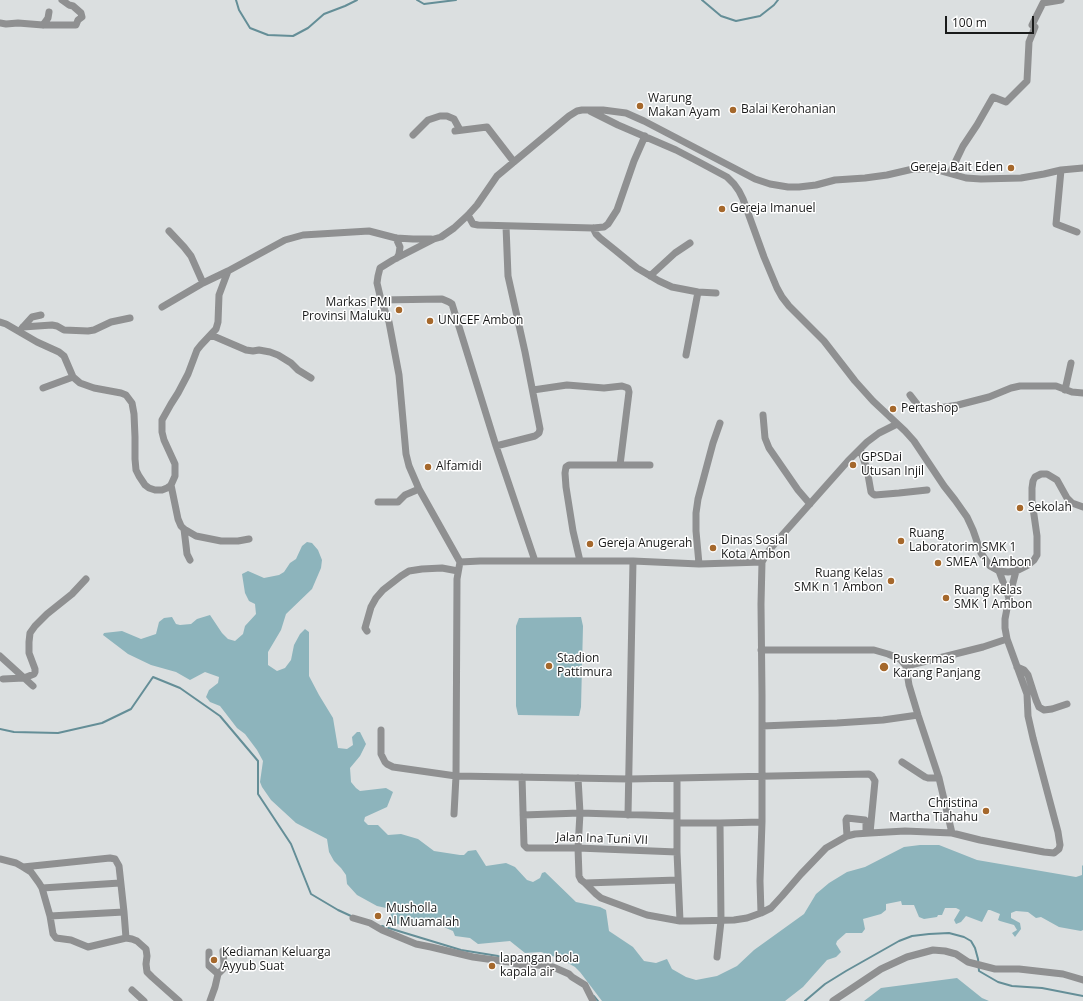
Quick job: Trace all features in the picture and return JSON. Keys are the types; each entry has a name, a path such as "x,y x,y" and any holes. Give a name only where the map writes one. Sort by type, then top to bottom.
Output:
{"street":[{"path":"0,23 76,25 82,16 73,6 62,0"},
{"path":"950,173 963,146 993,97 1006,102 1027,81 1029,42 1035,27 1032,25 1043,3 1061,0"},
{"path":"43,25 48,18 49,12"},
{"path":"589,110 618,125 676,150 727,177 734,184 743,199 764,257 782,296 824,341 873,401 914,441 967,517 981,553 990,566 999,571 1016,571 1028,565 1037,555 1037,536 1032,501 1032,488 1033,481 1040,474 1047,474 1057,480 1067,498 1072,503 1083,507"},
{"path":"162,307 203,283 280,243 302,235 369,231 396,238 425,240 441,237 448,233 468,215 497,176 569,116 577,112 589,110 626,113 755,179 770,184 788,187 816,185 835,180 887,175 913,169 934,169 966,178 1006,179 1032,177 1061,170 1083,168"},
{"path":"413,135 428,120 440,116 447,116 454,119 457,131 487,127 514,162"},
{"path":"468,215 471,222 475,225 593,228 606,226 614,215 619,204 634,161 645,136"},
{"path":"1061,170 1056,224 1077,232"},
{"path":"496,446 535,436 539,433 540,429 508,276 506,226"},
{"path":"593,228 597,236 637,268 650,276 672,287 716,294"},
{"path":"169,231 191,256 203,283"},
{"path":"396,238 400,247 397,258"},
{"path":"434,239 380,268 377,283 389,322 399,376 406,454 409,466 419,489 460,562 457,579 456,776 454,814"},
{"path":"650,276 675,253 690,243"},
{"path":"0,322 21,329 37,342 59,352 64,356 76,381 86,386 126,395 132,403 134,414 135,459 139,476 149,488 162,490 171,485 175,476 175,464 164,440 162,420 188,374 197,350 212,335 218,326 219,295 228,271"},
{"path":"686,355 698,292"},
{"path":"381,300 442,299 452,304 496,446 535,561"},
{"path":"21,329 32,317 41,315"},
{"path":"21,329 52,325 64,330 88,331 94,330 111,322 130,318"},
{"path":"212,335 246,350 264,351 278,355 310,378"},
{"path":"1065,390 1071,362"},
{"path":"43,388 73,377"},
{"path":"533,390 567,385 604,388 622,386 627,387 629,392 620,465"},
{"path":"910,395 920,408 926,410 989,398 1011,388 1020,386 1056,386 1072,392 1083,393"},
{"path":"763,415 765,438 769,448 790,479 810,504"},
{"path":"699,564 696,531 698,499 720,423"},
{"path":"761,913 762,562 776,542 860,449 880,433 897,424"},
{"path":"860,449 867,469 871,492 873,494 876,495 927,490"},
{"path":"580,560 573,531 566,487 565,469 569,465 650,465"},
{"path":"171,485 178,519 184,529 196,536 221,541 238,541 249,539"},
{"path":"378,502 398,502 405,495 419,489"},
{"path":"184,529 187,554 190,560"},
{"path":"460,562 580,560 699,564 762,562"},
{"path":"628,815 633,561"},
{"path":"366,630 365,628 371,607 376,598 383,590 401,576 409,572 422,569 442,568 458,571"},
{"path":"999,571 1009,598"},
{"path":"578,778 580,814 578,848 579,876 581,880 601,898 647,915 680,921 747,918 761,913 771,908 826,848 847,836 855,834 905,831 952,832 980,840 1050,853 1056,851 1059,849 1060,845 1058,832 1028,716 1027,694 1007,639 1005,628 1009,598 1016,571"},
{"path":"3,679 32,676 35,672 29,653 30,633 47,614 72,594 86,579"},
{"path":"906,666 983,647 1007,639"},
{"path":"761,650 874,650 900,659 906,666 909,685 939,778 952,832"},
{"path":"0,656 33,686"},
{"path":"1017,667 1024,670 1028,675 1036,700 1040,707 1044,710 1067,704"},
{"path":"762,726 882,720 918,715"},
{"path":"381,730 382,754 387,764 393,767 456,776 629,779 869,774 875,781 875,785 868,833"},
{"path":"902,762 925,778 939,778"},
{"path":"522,777 523,815 628,815 720,823 762,822"},
{"path":"677,778 677,852 680,921"},
{"name":"Jalan Ina Tuni VII","path":"523,815 524,845 527,848 578,848 677,852"},
{"path":"847,836 847,818 865,820 868,833"},
{"path":"717,957 721,920 720,823"},
{"path":"23,866 114,858 118,863 126,938"},
{"path":"0,859 16,863 31,872 42,888 54,937 58,939 71,940 88,947 126,938 132,938 144,946 146,952 147,972 179,1001"},
{"path":"586,883 678,880"},
{"path":"42,888 120,883"},
{"path":"50,916 124,912"},
{"path":"353,918 366,922 416,944 473,957 509,962 519,965 530,964 553,967 569,974 585,985 593,1001"},
{"path":"834,1001 881,969 907,957 933,950 956,954 968,962 995,969 1020,969 1063,974 1083,980"},
{"path":"210,1001 218,974 223,969 223,951"},
{"path":"209,952 209,966 218,974"},
{"path":"132,990 144,1001"}],"shaded area":[{"path":"307,542 312,543 318,550 322,560 321,568 312,589 286,614 281,630 268,652 268,665 277,671 285,668 291,660 294,645 300,634 305,629 309,632 309,676 333,718 338,748 347,749 353,745 352,737 357,732 360,732 366,744 360,756 350,768 351,782 360,791 386,788 393,792 387,807 365,817 364,821 368,825 378,825 388,835 401,834 418,839 434,851 464,855 468,851 476,850 486,866 506,863 515,867 527,880 533,882 540,878 542,873 545,872 576,902 600,907 606,910 609,931 633,947 644,961 656,963 667,959 672,969 686,977 696,980 717,976 737,966 754,950 804,914 816,894 829,883 847,872 865,867 904,847 939,845 977,860 1076,877 1082,875 1082,865 1083,930 1081,931 1059,927 1041,917 1036,918 1028,912 1016,911 1011,913 1011,918 1020,923 1021,929 1015,937 1012,933 1017,930 1014,925 998,920 1000,914 990,910 988,910 982,922 966,916 961,922 956,924 954,920 960,910 956,908 945,908 942,915 924,919 919,917 914,905 902,905 901,901 886,904 886,910 881,914 863,919 865,929 862,933 846,933 837,941 836,944 841,952 836,957 827,960 803,987 785,1001 602,1001 580,972 575,967 561,959 541,952 525,953 510,941 478,944 470,938 455,936 453,931 439,925 425,922 410,926 400,925 392,921 390,911 357,895 347,884 346,875 334,861 329,852 327,839 296,823 271,800 260,782 263,761 257,750 220,706 210,702 206,697 209,690 218,683 219,677 205,672 190,680 176,672 151,665 128,654 103,635 104,633 122,631 141,639 156,634 159,622 164,618 172,617 176,624 180,625 191,624 197,619 210,615 222,633 228,639 235,641 243,634 245,626 256,614 255,604 249,601 245,593 242,574 248,571 264,578 279,575 284,572 290,563 296,559 302,546"},
{"path":"581,617 583,626 581,707 579,716 518,715 516,706 516,626 519,618"},
{"path":"957,978 982,998 989,1001 864,1001 881,988"}],"waterway":[{"path":"236,0 239,10 250,28 268,35 293,36 308,28 324,14 357,0"},
{"path":"417,0 424,4 456,0"},
{"path":"702,0 721,16 736,21 760,16 778,0"},
{"path":"0,729 14,732 58,733 102,723 131,709 153,677 180,688 220,716 258,761 258,794 291,844 311,894 351,916"},
{"path":"382,926 461,950 543,962"},
{"path":"805,1001 825,984 899,941 912,936 949,933 964,937 971,941 978,959 979,971 998,982 1012,986 1042,988 1083,996"},
{"path":"594,996 598,1001"}],"place":[{"name":"Warung Makan Ayam","path":"640,106"},
{"name":"Balai Kerohanian","path":"733,110"},
{"name":"Gereja Bait Eden","path":"1011,168"},
{"name":"Gereja Imanuel","path":"722,209"},
{"name":"Markas PMI Provinsi Maluku","path":"399,310"},
{"name":"UNICEF Ambon","path":"430,321"},
{"name":"Pertashop","path":"893,409"},
{"name":"GPSDai Utusan Injil","path":"853,465"},
{"name":"Alfamidi","path":"428,467"},
{"name":"Sekolah","path":"1020,508"},
{"name":"Ruang Laboratorim SMK 1","path":"901,541"},
{"name":"Gereja Anugerah","path":"590,544"},
{"name":"Dinas Sosial Kota Ambon","path":"713,548"},
{"name":"SMEA 1 Ambon","path":"938,563"},
{"name":"Ruang Kelas SMK n 1 Ambon","path":"891,581"},
{"name":"Ruang Kelas SMK 1 Ambon","path":"946,598"},
{"name":"Stadion Pattimura","path":"549,666"},
{"name":"Puskermas Karang Panjang","path":"884,667"},
{"name":"Christina Martha Tiahahu","path":"986,811"},
{"name":"Musholla Al Muamalah","path":"378,916"},
{"name":"Kediaman Keluarga Ayyub Suat","path":"214,960"},
{"name":"lapangan bola kapala air","path":"492,966"}]}
